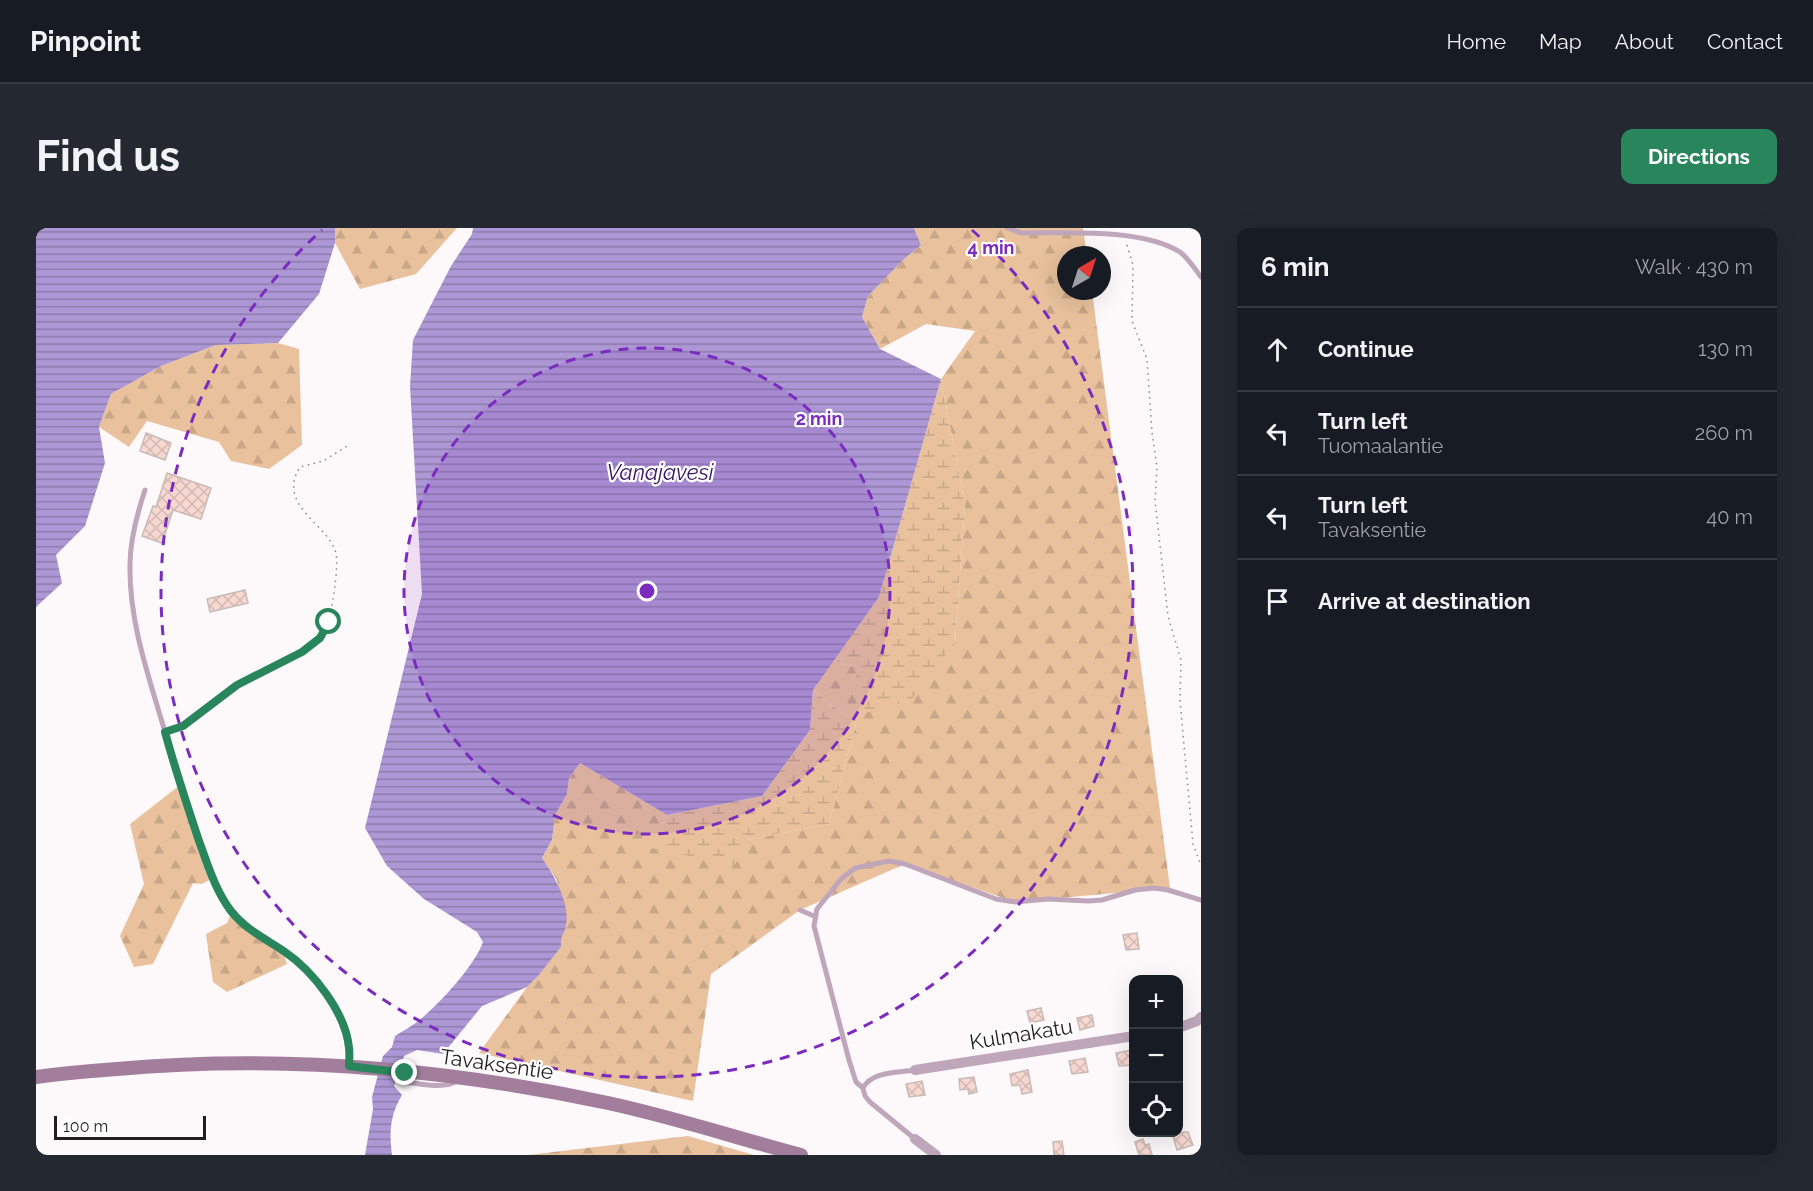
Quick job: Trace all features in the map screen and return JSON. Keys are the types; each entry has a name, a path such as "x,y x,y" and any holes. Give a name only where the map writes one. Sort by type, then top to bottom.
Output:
{"main road":[{"name":"Tavaksentie","path":"36,1077 154,1066 253,1062 349,1066 405,1077 460,1078 609,1104 801,1155"}],"street":[{"path":"1183,1026 1201,1017"},
{"name":"Kulmakatu","path":"915,1070 1129,1037"},
{"path":"915,1139 936,1155"}],"lane":[{"path":"1007,228 1022,234 1118,233 1137,236 1164,243 1182,253 1201,277"},
{"path":"145,490 133,532 130,564 132,604 136,633 180,785 221,895 231,911 246,926 305,966 320,986 338,1015 346,1034 349,1066"},
{"path":"915,1139 870,1102 863,1088 856,1082 849,1060 814,926 817,909 841,879 855,868 889,861 905,864 996,899 1015,902 1048,899 1088,902 1135,890 1154,888 1201,900"},
{"path":"800,910 814,916"},
{"path":"863,1088 867,1081 875,1076 915,1070"}],"path":[{"path":"1118,233 1128,246 1133,265 1132,321 1147,359 1152,434 1157,467 1155,501 1161,558 1168,616 1181,660 1180,701 1193,844 1201,865"},
{"path":"165,732 183,726 237,685 302,652 320,638 329,622 335,588 336,554 324,533 300,508 295,495 294,477 300,467 322,461 349,445"}],"green space":[{"path":"335,228 457,228 416,274 360,289 335,243"},
{"path":"914,228 1083,228 1086,246 1057,246 1057,300 1093,300 1170,888 1015,902 905,864 800,910 711,974 693,1101 479,1053 527,987 561,947 560,936 566,925 557,880 542,858 552,840 555,815 567,794 569,778 580,763 667,815 652,848 747,840 829,824 856,724 813,690 833,661 854,667 955,643 965,505 941,379 975,331 926,324 880,349 862,317 868,296 921,245"},
{"path":"278,343 299,349 302,445 269,469 231,461 219,442 147,421 129,447 99,427 111,394 161,366 216,345"},
{"path":"941,379 965,505 955,643 911,700 866,713 854,667 833,661 879,597"},
{"path":"813,690 856,724 829,824 747,840 735,865 651,848 667,815 762,796 810,730"},
{"path":"180,785 213,878 202,884 193,883 153,964 134,967 120,936 144,884 130,824"},
{"path":"232,911 246,926 283,951 287,964 227,992 213,982 206,934 227,923"},
{"path":"688,1136 754,1155 528,1155"}],"water":[{"path":"36,228 335,228 335,243 319,294 278,343 216,345 161,366 111,394 99,427 105,463 85,526 56,555 62,583 36,607"},
{"name":"Vanajavesi","path":"473,228 914,228 921,245 868,296 862,317 880,349 941,379 879,597 813,690 810,730 762,796 667,815 580,763 569,778 567,794 555,815 552,840 542,858 556,881 566,907 566,925 561,947 527,987 482,1006 443,1054 417,1050 404,1056 394,1086 402,1095 391,1124 392,1155 365,1155 373,1109 372,1097 383,1056 392,1047 395,1036 419,1021 448,993 473,961 483,942 477,932 424,899 387,866 365,828 422,594 410,386 413,340 451,266 472,234"}],"building":[{"path":"146,433 171,443 165,460 140,451"},
{"path":"167,473 211,488 201,519 173,510 162,543 142,536 153,506 156,507"},
{"path":"245,590 248,603 210,612 207,599"},
{"path":"1137,933 1139,949 1126,950 1123,935"},
{"path":"1041,1008 1044,1020 1030,1023 1027,1011"},
{"path":"1092,1015 1094,1026 1080,1030 1077,1018"},
{"path":"1129,1051 1129,1065 1119,1066 1116,1053"},
{"path":"1085,1058 1088,1072 1072,1074 1069,1061"},
{"path":"1028,1070 1032,1092 1022,1094 1020,1085 1012,1086 1010,1074"},
{"path":"974,1077 977,1092 969,1094 968,1089 960,1090 959,1079"},
{"path":"922,1081 925,1095 909,1097 906,1084"},
{"path":"1183,1132 1188,1132 1193,1145 1177,1150 1173,1137 1183,1137"},
{"path":"1143,1139 1145,1145 1149,1144 1152,1155 1139,1155 1135,1142"},
{"path":"1062,1141 1064,1155 1054,1155 1053,1142"}],"route":[{"path":"329,622 320,638 302,652 237,685 183,726 165,732 180,785 213,878 231,911 262,938 305,966 338,1015 346,1034 349,1066 405,1073"}]}
